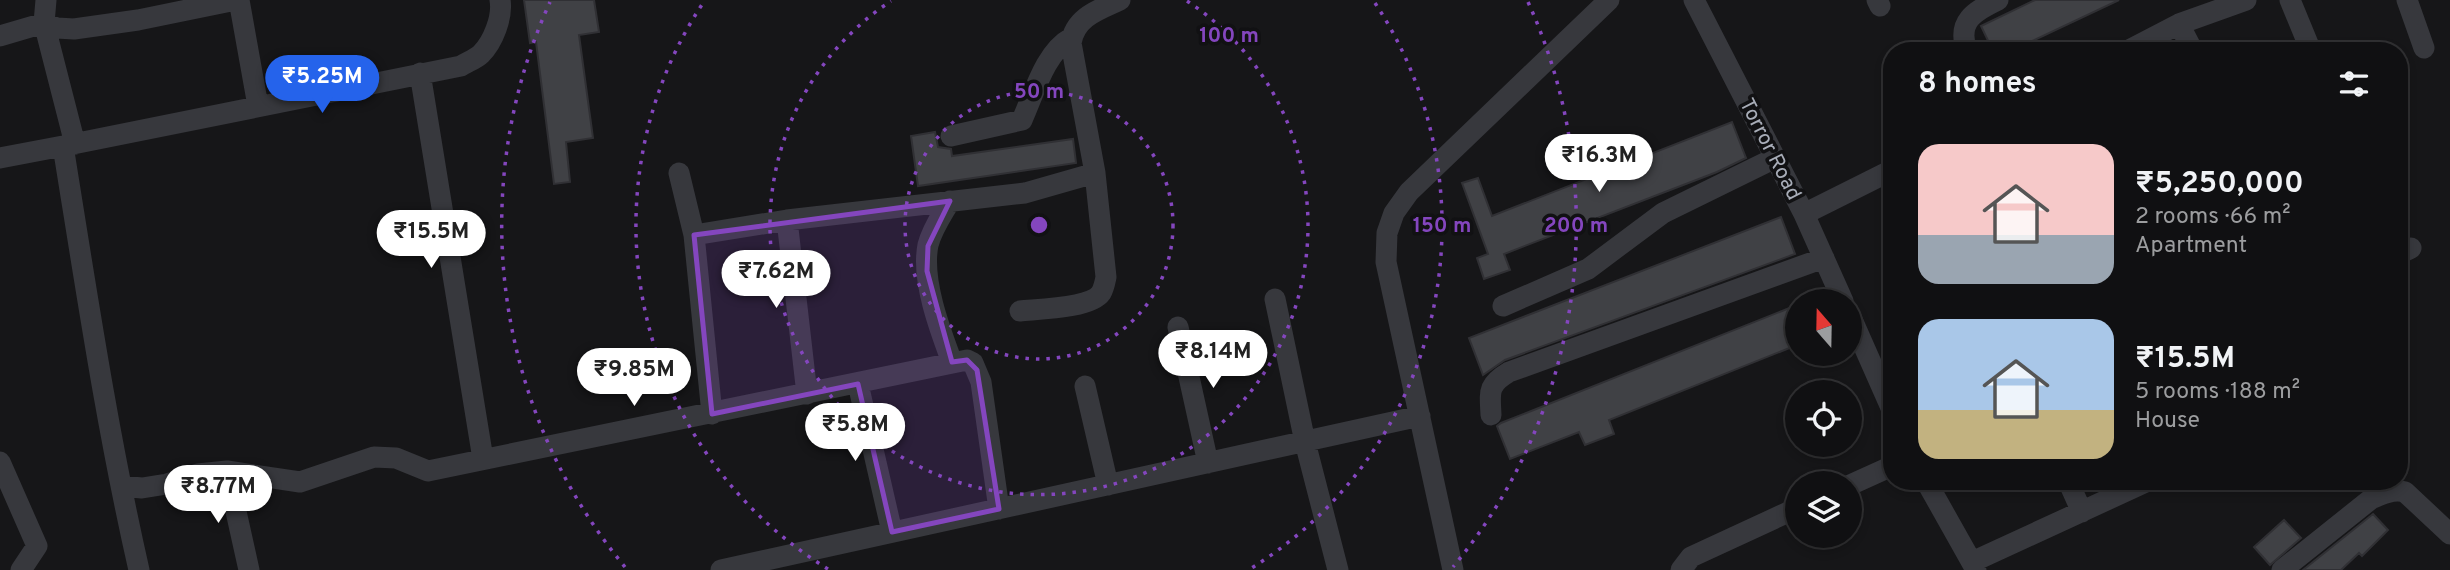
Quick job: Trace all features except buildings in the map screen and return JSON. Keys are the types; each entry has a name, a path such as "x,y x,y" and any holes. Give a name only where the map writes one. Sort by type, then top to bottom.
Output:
{"street":[{"path":"46,0 44,23 69,145 121,486 139,570"},
{"path":"0,36 44,23 57,28 75,29 138,20 237,0 258,106"},
{"path":"0,158 461,66 481,55 494,34 500,0"},
{"path":"1020,311 1083,303 1096,298 1103,291 1106,277 1095,173 1072,59 1071,38 1080,21 1120,0"},
{"path":"1453,570 1386,262 1387,233 1394,212 1426,174 1609,0"},
{"name":"Torror Road","path":"1694,0 1804,214 1838,289"},
{"path":"1964,42 1965,26 1974,12 1998,0"},
{"path":"2144,42 2179,24 2246,0"},
{"path":"2290,0 2307,42"},
{"path":"2407,0 2424,48"},
{"path":"2179,24 2188,42"},
{"path":"951,136 1022,120 1046,67 1060,44 1071,38"},
{"path":"420,73 483,459"},
{"path":"1503,306 1588,270 1663,213 1775,158"},
{"path":"679,173 694,235 712,414"},
{"path":"694,235 787,220 1025,193 1095,173"},
{"path":"1804,214 1883,174"},
{"path":"950,201 928,246 927,271 939,324 952,362"},
{"path":"787,220 807,394"},
{"path":"1491,415 1490,390 1496,379 1509,372 1824,258"},
{"path":"1275,299 1305,442 1338,570"},
{"path":"1178,327 1208,463"},
{"path":"1862,342 1883,390"},
{"path":"121,486 142,488 167,484 198,474 227,471 300,482 374,457 396,458 428,471 967,360 973,363 977,370 999,509"},
{"path":"858,384 892,532"},
{"path":"1085,386 1108,485"},
{"path":"721,570 1420,416"},
{"path":"0,462 37,547 22,570"},
{"path":"1862,480 1883,470"},
{"path":"227,471 249,570"},
{"path":"1931,490 1974,566 2129,490"},
{"path":"2072,490 2082,512"},
{"path":"2282,570 2371,499 2390,492 2405,492 2450,534"},
{"path":"1681,570 1691,556 1785,513"}],"highlighted area":[{"path":"950,201 928,246 927,271 952,362 967,360 977,370 999,509 892,532 858,384 712,414 694,235"}]}
